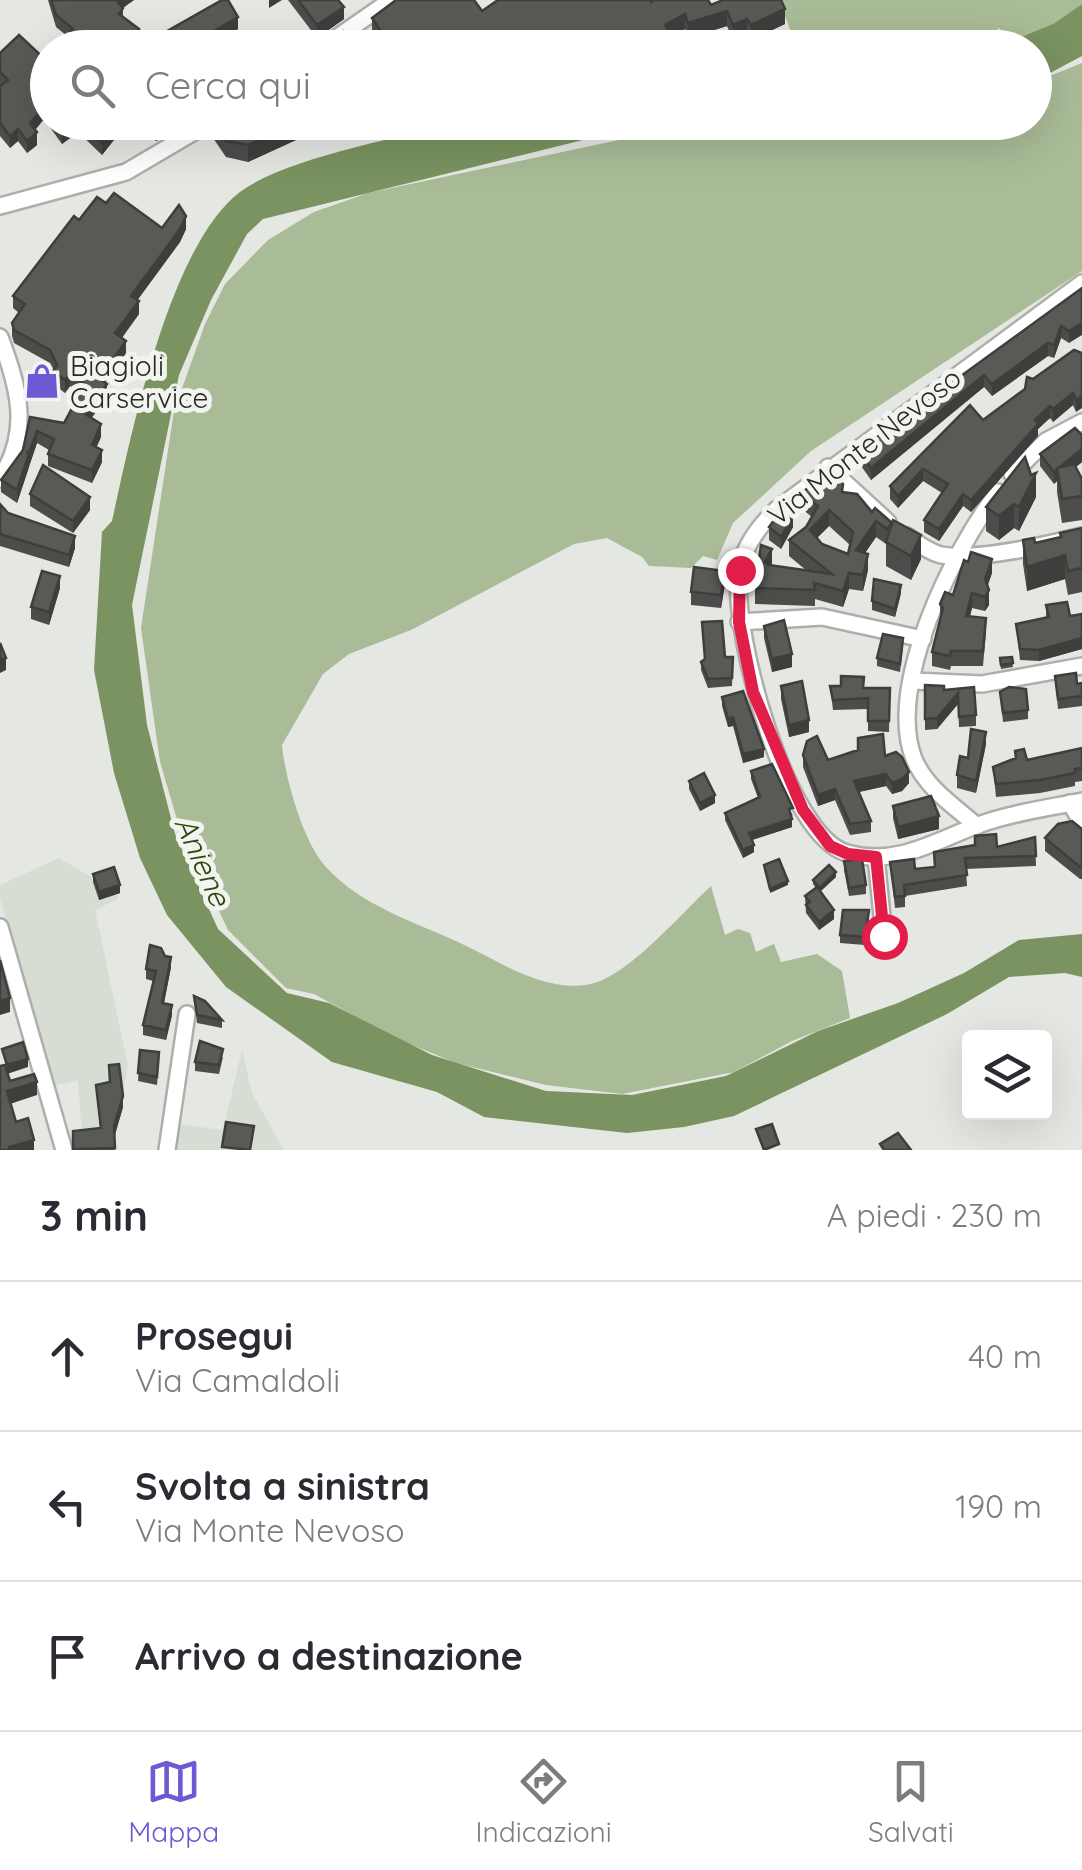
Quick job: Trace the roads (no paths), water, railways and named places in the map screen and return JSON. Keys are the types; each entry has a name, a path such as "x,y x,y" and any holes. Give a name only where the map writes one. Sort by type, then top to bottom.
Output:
{"street":[{"path":"348,30 391,0"},
{"path":"0,206 126,172 180,140"},
{"name":"Via Monte Nevoso","path":"1076,802 978,826 919,851 876,857 835,848 808,820 753,692 739,622 740,570 750,542 777,509 1082,283"},
{"path":"0,337 18,393 21,421 17,448 0,479"},
{"path":"978,826 933,788 914,758 909,726 922,640 958,552 1026,458 1082,422"},
{"path":"828,468 880,516 923,546 944,555 1024,550 1082,536"},
{"path":"739,622 822,617 922,640"},
{"path":"913,681 982,684 1082,666"},
{"path":"1076,802 1082,823"},
{"path":"876,857 884,936"},
{"path":"0,927 64,1150"},
{"path":"167,1150 187,1014"}],"place":[{"name":"Biagioli Carservice","path":"42,381"}],"water label":[{"name":"Aniene","path":"203,861"}]}
